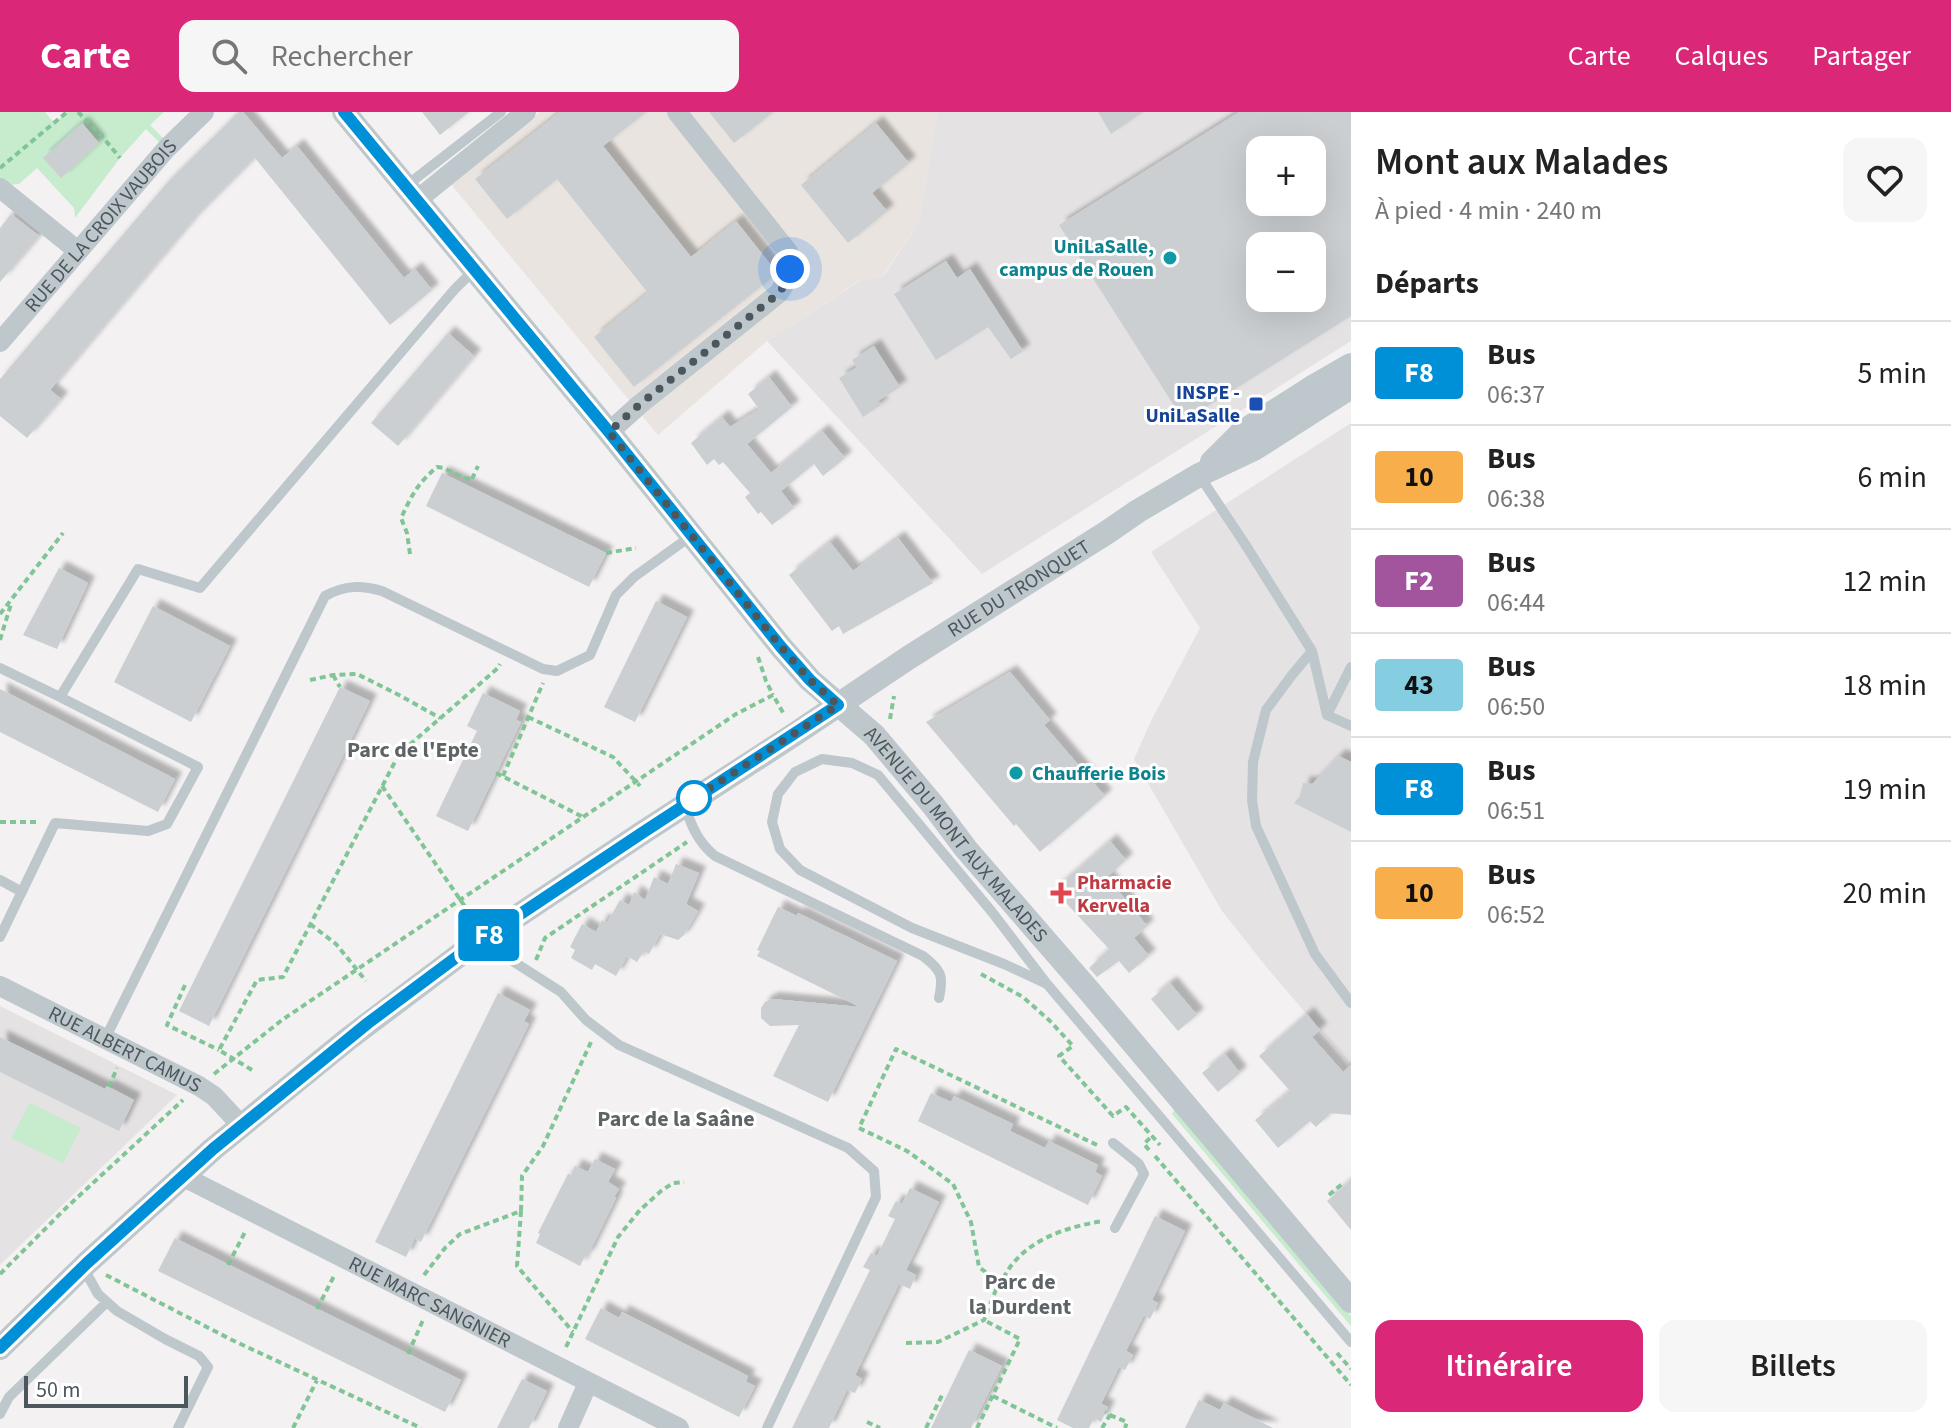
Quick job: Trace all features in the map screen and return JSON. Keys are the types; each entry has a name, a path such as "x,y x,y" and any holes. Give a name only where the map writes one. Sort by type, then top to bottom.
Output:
{"street":[{"name":"RUE DE LA CROIX VAUBOIS","path":"0,342 167,148 203,112"},
{"name":"AVENUE DU MONT AUX MALADES","path":"344,112 609,432 792,660 880,742 966,849 1351,1301"},
{"path":"411,193 526,112"},
{"path":"609,432 779,293 790,269 788,252 677,112"},
{"path":"0,188 78,251"},
{"name":"RUE DU TRONQUET","path":"1199,475 1242,432 1351,365"},
{"name":"RUE DU TRONQUET","path":"0,1348 85,1265 241,1125 360,1029 462,953 908,658 1138,511 1199,475 1254,449 1351,387"},
{"name":"RUE ALBERT CAMUS","path":"0,986 199,1086 214,1096 241,1125"},
{"name":"RUE MARC SANGNIER","path":"182,1176 679,1428"},
{"path":"568,1428 588,1383"}],"lane":[{"path":"411,193 501,112"},
{"path":"60,697 138,569 200,588 474,269"},
{"path":"1199,475 1312,651 1327,715"},
{"path":"105,1039 325,596 339,588 363,586 374,589 543,669 557,671 590,655 616,595 634,577 692,535"},
{"path":"1312,651 1266,710 1253,762 1252,800 1256,826 1309,942 1351,1003"},
{"path":"1327,715 1351,667"},
{"path":"0,668 198,767 167,824 148,831 55,823 0,937"},
{"path":"1327,715 1351,726"},
{"path":"1047,984 912,928 800,870 780,849 772,822 778,794 795,772 822,759 852,763 878,775 992,912 1047,984 1351,1342"},
{"path":"684,805 696,836 715,856 923,956 937,967 943,981 939,998"},
{"path":"0,880 22,892"},
{"path":"488,936 500,953 561,992 586,1020 619,1045 848,1148 874,1171 876,1197 767,1428"},
{"path":"1117,1225 1144,1174 1139,1164 1118,1146"},
{"path":"85,1265 98,1294 117,1311 199,1356 208,1367 178,1428"},
{"path":"0,1414 9,1397 107,1302"}],"path":[{"path":"0,168 67,112"},
{"path":"78,112 120,158"},
{"path":"410,554 401,518 417,486 437,467 471,480 478,466"},
{"path":"0,614 63,533"},
{"path":"606,553 636,548"},
{"path":"0,640 12,598"},
{"path":"219,1050 257,980 283,977 399,754 498,668 505,651"},
{"path":"757,655 766,681 784,715"},
{"path":"503,776 549,670"},
{"path":"310,680 357,674 440,718"},
{"path":"333,675 340,687"},
{"path":"0,1274 67,1207 199,1086 282,1020 736,714 773,695"},
{"path":"528,717 613,757 640,786"},
{"path":"496,773 583,817"},
{"path":"382,786 466,908"},
{"path":"0,822 55,823"},
{"path":"530,974 545,938 696,836"},
{"path":"310,924 336,944 366,981"},
{"path":"185,985 167,1025 252,1070"},
{"path":"1050,1021 1073,1046 1059,1056 1113,1116 1126,1107 1152,1136 1144,1144 1351,1385"},
{"path":"573,1332 517,1266 522,1176 543,1146 597,1028"},
{"path":"999,1282 979,1267 971,1222 953,1184 907,1151 859,1128 896,1049 1108,1151 1118,1146"},
{"path":"556,1367 618,1237 661,1191 673,1183 684,1182"},
{"path":"1329,1195 1342,1184"},
{"path":"408,1354 425,1273 460,1234 521,1211"},
{"path":"228,1265 255,1213"},
{"path":"906,1343 938,1342 984,1320 999,1282 1014,1261 1053,1234 1105,1221 1117,1225"},
{"path":"317,1309 344,1258"},
{"path":"85,1265 218,1334 421,1428"},
{"path":"977,1428 1020,1339 984,1320"},
{"path":"293,1428 317,1380"},
{"path":"926,1428 943,1393"},
{"path":"993,1396 1057,1428"},
{"path":"1102,1428 1108,1414 1127,1422 1125,1428"},
{"path":"867,1422 880,1428"}],"shaded area":[{"path":"540,112 937,112 919,223 883,275 860,280 767,341 658,435 450,183"},
{"path":"937,112 1098,112 1111,133 1143,112 1351,112 1351,341 982,574 767,341 861,280 884,275 919,223"},
{"path":"1351,423 1351,1066 1222,911 1134,759 1200,628 1151,552"},
{"path":"0,1006 177,1095 0,1265"}],"green space":[{"path":"0,112 45,112 54,123 67,112 164,112 150,125 164,139 160,143 146,129 75,218 74,208 37,168 19,184 7,185 0,179"},
{"path":"30,1103 81,1128 63,1163 11,1138"},
{"path":"1175,1109 1351,1316 1351,1326 1172,1114"}],"building":[{"path":"239,112 243,112 282,158 297,146 404,278 415,269 432,290 390,325 255,158 193,220 50,390 61,399 27,438 0,416 0,379 167,183"},
{"path":"422,112 469,112 440,135"},
{"path":"560,112 646,112 603,146 691,257 736,221 775,270 774,276 634,387 594,337 648,293 557,179 507,219 475,179"},
{"path":"709,112 773,112 734,143"},
{"path":"1098,112 1143,112 1111,134"},
{"name":"UniLaSalle, campus de Rouen","path":"1239,112 1351,112 1351,316 1189,418 1186,412 1180,415 1059,225"},
{"path":"82,123 99,143 61,178 43,158"},
{"path":"876,123 909,163 872,193 887,211 848,243 801,185"},
{"path":"11,214 39,236 0,282 0,228"},
{"path":"946,261 957,278 970,269 1023,351 1011,359 988,327 936,360 894,294"},
{"path":"448,333 474,356 398,446 371,423"},
{"path":"874,346 900,387 878,401 881,405 863,417 839,378 857,367 852,360"},
{"path":"769,377 792,407 747,444 771,473 822,431 845,458 823,476 814,464 781,491 794,508 772,525 761,512 758,514 745,497 750,493 723,462 719,465 714,459 707,465 691,443 722,417 730,427 759,409 748,394"},
{"path":"442,473 606,553 589,587 426,506"},
{"path":"898,538 933,583 843,634 839,626 832,631 789,575 830,542 853,571"},
{"path":"59,568 88,583 57,649 23,635"},
{"path":"656,601 687,617 635,722 604,707"},
{"path":"153,606 230,646 191,722 114,682"},
{"name":"Chaufferie Bois","path":"1010,672 1050,720 1044,725 1105,796 1040,852 1016,824 1014,826 926,722"},
{"path":"340,687 370,701 209,1026 179,1011"},
{"path":"0,689 175,779 158,812 0,732"},
{"path":"483,693 520,711 516,720 521,722 468,831 436,816 477,731 467,726"},
{"path":"1339,756 1351,762 1351,832 1294,803 1300,796 1303,783 1312,784"},
{"path":"1110,841 1126,860 1107,877 1147,926 1134,938 1149,956 1129,973 1119,961 1097,977 1089,968 1109,949 1054,890"},
{"path":"676,864 699,873 686,904 698,911 684,935 678,940 660,934 649,954 644,951 637,962 627,956 616,976 595,964 592,970 571,958 575,950 570,947 582,924 596,932 602,920 607,923 620,900 629,905 634,892 645,900 654,877 668,884"},
{"path":"778,907 797,916 798,913 897,961 828,1102 773,1076 799,1025 770,1026 761,1018 761,1008 772,999 860,1007 757,956"},
{"path":"1170,983 1197,1015 1178,1031 1151,999"},
{"path":"498,993 530,1010 524,1021 529,1024 421,1242 415,1238 406,1257 375,1242"},
{"path":"1307,1014 1320,1030 1312,1037 1343,1072 1351,1065 1351,1115 1328,1113 1316,1127 1310,1121 1278,1148 1255,1120 1290,1091 1259,1056"},
{"path":"0,1037 134,1100 119,1131 0,1072"},
{"path":"1225,1054 1240,1073 1218,1092 1202,1073"},
{"path":"931,1093 951,1102 954,1096 1013,1124 1010,1131 1045,1148 1049,1141 1098,1165 1095,1172 1102,1176 1088,1205 918,1121"},
{"path":"595,1159 615,1169 608,1182 619,1189 580,1266 536,1243 568,1174 571,1175 575,1166 588,1172"},
{"path":"1351,1180 1351,1230 1327,1201"},
{"path":"910,1188 939,1202 906,1270 916,1275 910,1289 899,1284 855,1375 862,1379 855,1393 847,1390 829,1428 792,1428 870,1270 863,1267 871,1253 877,1256 895,1219 888,1216 896,1201 902,1204"},
{"path":"1155,1216 1185,1231 1152,1300 1158,1303 1150,1319 1144,1315 1126,1351 1133,1355 1125,1370 1119,1367 1101,1404 1108,1407 1101,1422 1094,1418 1089,1428 1073,1428 1057,1420"},
{"path":"175,1238 461,1380 445,1412 158,1271"},
{"path":"601,1308 619,1318 622,1312 748,1376 746,1382 755,1386 739,1417 585,1339"},
{"path":"969,1350 1002,1366 971,1428 931,1428"},
{"path":"522,1379 547,1391 529,1428 497,1428"},
{"path":"1199,1400 1220,1410 1224,1403 1273,1428 1185,1428"}],"bus line":[{"name":"F8","path":"0,1348 87,1263 213,1149 368,1023 462,953 838,705 810,680 781,647 609,432 344,112"}],"place":[{"name":"UniLaSalle, campus de Rouen","path":"1170,258"},
{"name":"INSPE - UniLaSalle","path":"1256,404"},
{"name":"Chaufferie Bois","path":"1016,773"},
{"name":"Pharmacie Kervella","path":"1061,893"}],"district":[{"name":"Parc de l'Epte","path":"413,749"},
{"name":"Parc de la Saâne","path":"676,1118"},
{"name":"Parc de la Durdent","path":"1020,1294"}],"route":[{"path":"694,798 684,805 838,705 810,680 781,647 609,432 779,293 790,269"}]}
